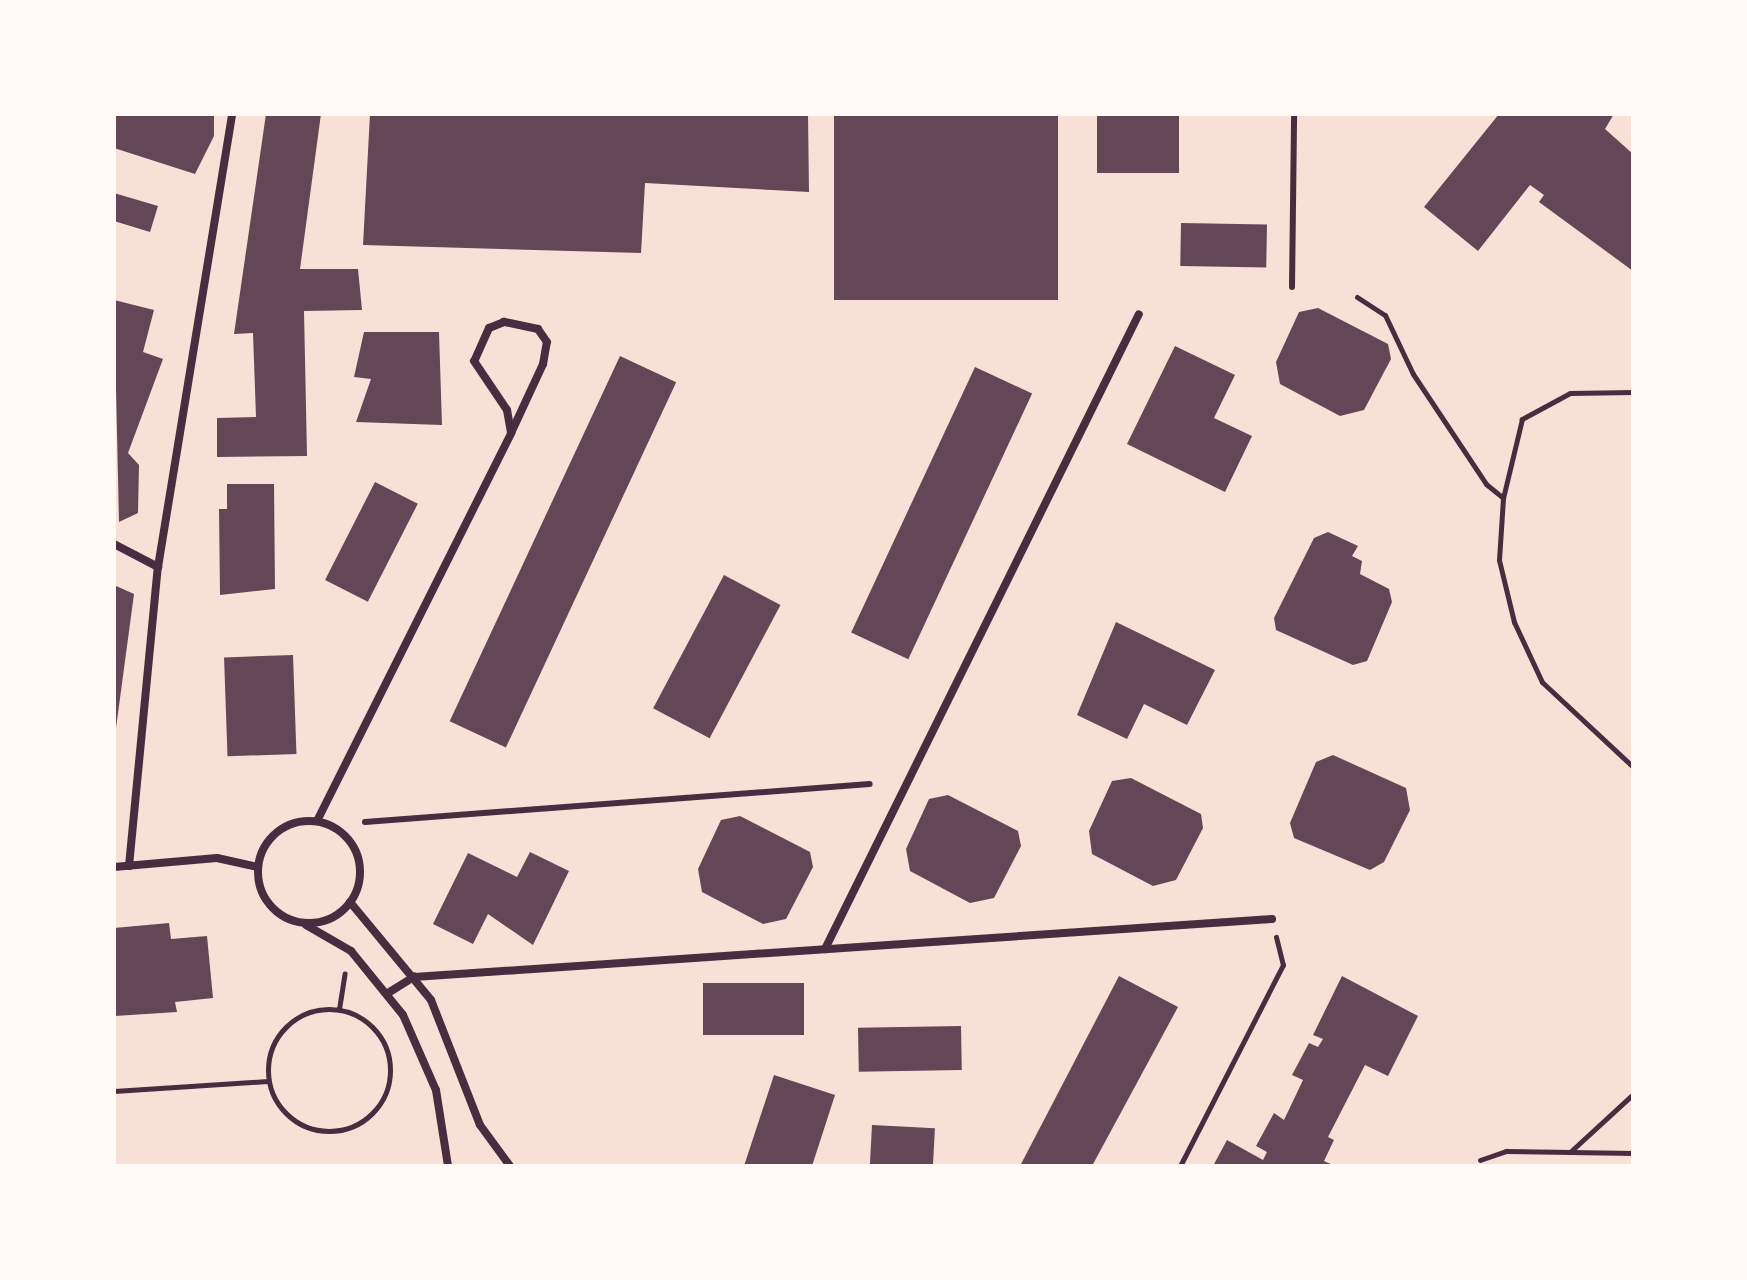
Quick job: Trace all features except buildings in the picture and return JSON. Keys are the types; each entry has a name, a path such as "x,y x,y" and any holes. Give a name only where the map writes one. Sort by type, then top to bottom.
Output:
{"street":[{"path":"129,866 158,567 232,114"},
{"path":"825,949 1139,314"},
{"path":"317,821 511,433 547,342 538,329 504,322 489,328 474,361 507,410 511,433"},
{"path":"114,544 158,567"},
{"path":"302,923 328,919 350,902 360,878 356,853 337,828 317,821 282,828 258,867 270,905 302,923 344,946 388,993 436,1090 448,1166"},
{"path":"114,867 217,858 258,867"},
{"path":"350,902 414,977 449,1034 493,1146 510,1166"},
{"path":"388,993 414,977 1272,919"}],"lane":[{"path":"1292,287 1294,114"},
{"path":"365,822 870,784"}],"path":[{"path":"1357,297 1385,315 1413,374 1486,484 1503,498"},
{"path":"1633,392 1570,393 1522,419 1503,498 1499,560 1514,622 1542,682 1633,767"},
{"path":"1180,1166 1283,965 1272,919"},
{"path":"339,1009 346,968"},
{"path":"319,1009 339,1009 373,1027 389,1061 381,1101 367,1117 338,1129 307,1127 275,1100 268,1081 271,1052 285,1027 319,1009"},
{"path":"114,1091 268,1081"},
{"path":"1570,1152 1633,1094"},
{"path":"1480,1160 1506,1151 1633,1153"}]}
